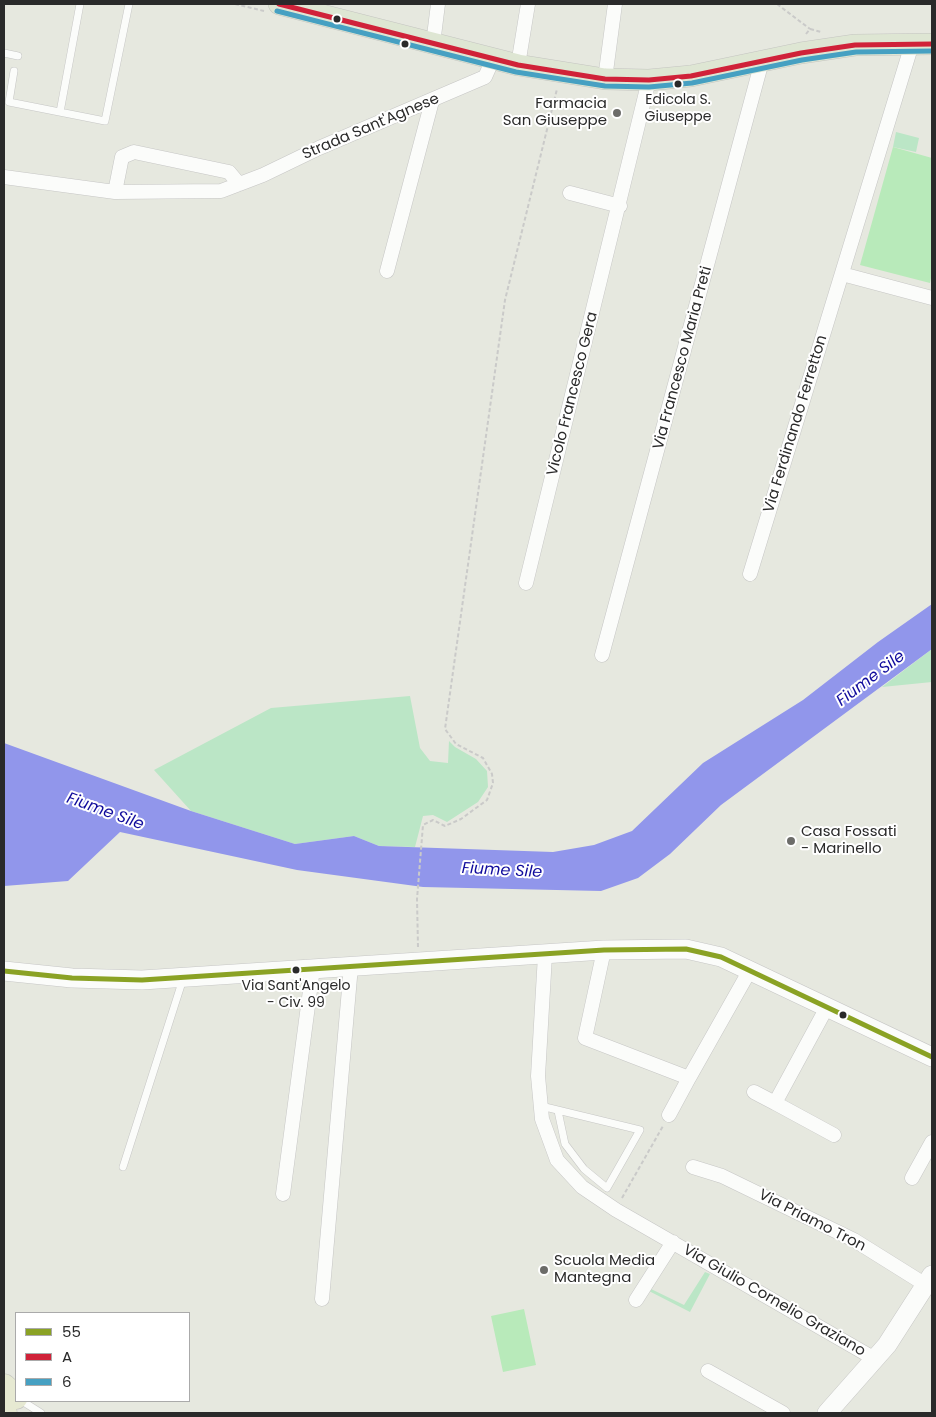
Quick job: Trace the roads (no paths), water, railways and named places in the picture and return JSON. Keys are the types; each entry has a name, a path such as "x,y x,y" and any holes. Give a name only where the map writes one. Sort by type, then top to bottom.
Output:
{"highway":[{"path":"4,1386 15,1396"}],"main road":[{"path":"279,4 330,10 433,44 518,65 605,79 650,80 691,76 762,61 855,45 922,44"}],"street":[{"path":"433,44 438,4"},
{"path":"518,65 528,4"},
{"path":"605,79 615,4"},
{"name":"Via Ferdinando Ferretton","path":"750,574 842,274 922,44"},
{"name":"Strada Sant'Agnese","path":"4,177 115,192 221,191 485,77 493,59"},
{"name":"Via Francesco Maria Preti","path":"602,655 762,61"},
{"name":"Vicolo Francesco Gera","path":"526,583 650,80"},
{"path":"387,271 432,101"},
{"path":"115,192 122,157 134,152 229,172 239,184"},
{"path":"570,193 620,206"},
{"path":"842,274 932,298"},
{"path":"4,971 100,980 604,950 686,949 721,957 932,1057"},
{"path":"604,950 585,1038 689,1078"},
{"name":"Via Giulio Cornelio Graziano","path":"545,955 538,1076 542,1119 557,1160 582,1187 616,1210 875,1359"},
{"path":"322,1298 351,966"},
{"path":"284,1194 313,968"},
{"path":"669,1115 750,970"},
{"path":"774,1103 827,1007"},
{"path":"754,1092 834,1135"},
{"path":"912,1178 932,1142"},
{"name":"Via Priamo Tron","path":"693,1167 722,1176 854,1240 929,1280 901,1326 875,1359 827,1413"},
{"name":"Via Giulio Cornelio Graziano","path":"636,1300 673,1242"},
{"path":"708,1371 783,1413"}],"lane":[{"path":"60,112 80,4"},
{"path":"14,71 9,102 105,121 129,4"},
{"path":"4,53 18,56"},
{"path":"123,1167 184,976"},
{"path":"541,1106 558,1110 640,1130 607,1188 584,1169 564,1144 558,1110"},
{"path":"24,1402 41,1413"}],"water":[{"name":"Fiume Sile","path":"932,604 932,649 721,805 670,854 638,878 601,891 423,887 297,870 120,832 68,881 4,886 4,743 191,811 295,844 354,836 379,846 553,852 594,845 632,831 703,763 803,700 878,642"}],"place":[{"name":"Edicola S. Giuseppe","path":"678,84"},
{"name":"Farmacia San Giuseppe","path":"617,113"},
{"name":"Casa Fossati - Marinello","path":"791,841"},
{"name":"Via Sant'Angelo - Civ. 99","path":"296,970"},
{"name":"Scuola Media Mantegna","path":"544,1270"}]}
